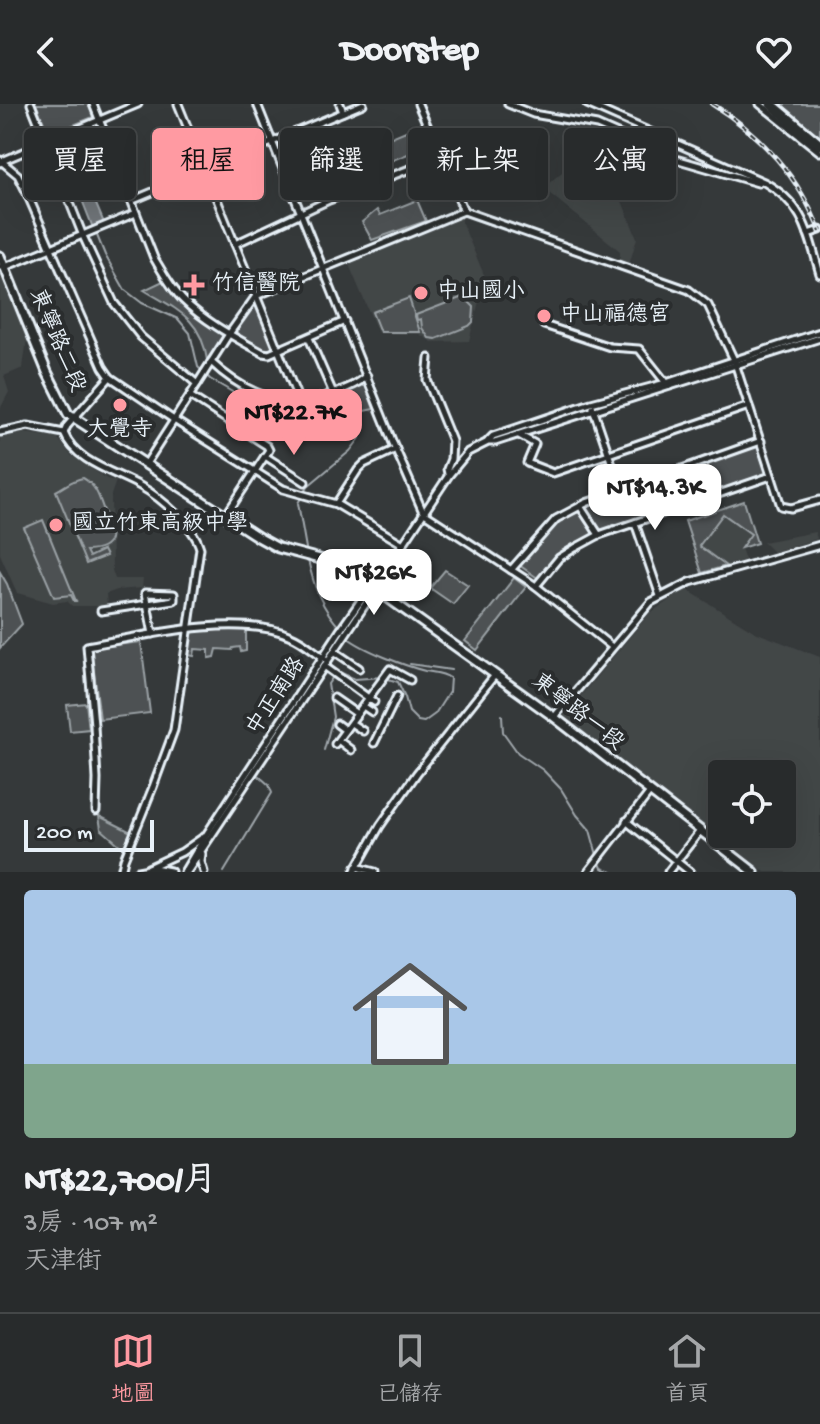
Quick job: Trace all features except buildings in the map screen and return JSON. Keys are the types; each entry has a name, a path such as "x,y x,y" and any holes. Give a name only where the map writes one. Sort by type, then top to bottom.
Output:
{"highway":[{"path":"771,104 820,145"},
{"path":"780,104 820,137"}],"main road":[{"name":"東寧路二段","path":"0,256 47,372 68,414 258,537 278,548 331,562 374,588"},
{"name":"東寧路一段","path":"374,588 554,717 752,871"},
{"path":"141,871 154,869 170,872"}],"street":[{"path":"31,104 40,128"},
{"path":"93,104 154,258 182,299 229,334 269,354 345,321"},
{"path":"81,128 138,104"},
{"path":"175,104 186,128"},
{"path":"257,104 424,513 536,586 612,647"},
{"path":"340,104 343,112"},
{"path":"264,145 363,104"},
{"path":"418,104 428,128"},
{"path":"508,104 533,114 597,125 672,158 770,186"},
{"path":"587,104 770,186 788,198 808,234 820,274"},
{"path":"760,104 820,152"},
{"path":"24,152 1,162 18,175 110,377 283,489 336,504 403,544"},
{"path":"235,244 363,186 408,169"},
{"path":"131,201 152,192"},
{"path":"71,200 114,303 141,337 174,367 199,381"},
{"path":"217,200 299,401"},
{"path":"459,200 464,211"},
{"path":"145,465 256,296 464,211 689,290 708,305 735,363 780,504 791,508 820,500"},
{"path":"2,267 136,213"},
{"path":"808,234 820,230"},
{"path":"544,325 610,347 639,349 667,385"},
{"path":"488,442 493,436 667,385 820,335"},
{"path":"309,338 333,393"},
{"path":"429,358 427,380 452,441 447,469 449,475"},
{"path":"209,365 262,396 299,401 312,401 358,383 366,384 369,379"},
{"path":"64,433 73,418 110,377"},
{"path":"190,396 269,450 226,515"},
{"path":"488,442 592,406"},
{"path":"592,406 621,491"},
{"path":"518,434 535,444 527,463 553,473 749,406"},
{"path":"0,432 28,426 64,433"},
{"path":"64,433 71,446 99,467 143,487 174,512 195,533 200,548 174,730 121,872"},
{"path":"511,570 556,519 580,506 761,441"},
{"name":"中正南路","path":"186,872 325,661 364,596 374,588 449,475 468,452 488,442"},
{"path":"336,504 364,464 396,449"},
{"path":"265,456 305,482"},
{"path":"536,586 559,558 599,535 771,476"},
{"path":"580,506 599,535"},
{"path":"635,523 660,596"},
{"path":"554,717 651,602 660,596 690,582 820,545"},
{"path":"101,611 147,604 174,600 174,594 145,593 147,604 153,634"},
{"path":"96,811 97,779 87,646 188,628 230,626 275,630 291,635 325,661 335,674 371,700"},
{"name":"中正南路","path":"186,872 206,835 334,651 343,632"},
{"path":"334,651 359,668"},
{"path":"351,750 336,742 371,700 390,669 410,680"},
{"path":"375,872 355,869 417,773 495,674"},
{"path":"374,743 397,696"},
{"path":"334,698 357,714"},
{"path":"363,706 372,712"},
{"path":"351,723 363,731"},
{"path":"337,724 345,730"},
{"path":"588,872 650,792"},
{"path":"626,821 690,872"},
{"path":"668,872 700,831"},
{"path":"141,871 182,852 206,835"},
{"path":"203,849 201,862 204,872"}],"shaded area":[{"path":"36,104 88,104 93,117 66,128 46,128"},
{"path":"781,104 820,104 820,137"},
{"path":"408,130 408,154 392,160 392,137"},
{"path":"564,170 564,200 622,200 637,238 629,265 620,262 620,251 548,192 548,184"},
{"path":"82,200 94,200 104,223 93,228"},
{"path":"417,200 426,221 372,240 362,222 377,210 380,215"},
{"name":"中山國小","path":"459,216 485,277 469,341 432,342 419,334 378,333 347,260"},
{"path":"0,278 5,281 28,331 23,368 4,376 9,392 0,409"},
{"path":"163,281 191,311 223,336 207,360 199,334 186,317 144,290"},
{"path":"473,293 475,297 467,300 474,307 473,322 436,339 429,338 416,315"},
{"path":"409,298 420,332 380,332 372,312"},
{"path":"255,303 275,348 264,350 235,332"},
{"path":"365,385 374,409 364,411 342,404 290,408 290,403 315,403"},
{"name":"國立竹東高級中學","path":"16,432 57,437 71,455 107,479 116,481 111,495 112,570 115,579 143,579 142,588 106,594 107,606 72,606 67,601 53,603 17,593 0,554 0,437"},
{"path":"757,446 767,475 601,533 582,506"},
{"path":"83,478 96,492 110,533 108,544 86,551 89,557 103,550 106,556 86,564 56,491"},
{"path":"744,501 757,543 741,548 751,534 723,514 699,546 726,566 702,573 685,521"},
{"path":"574,512 580,513 593,532 592,537 558,557 539,579 519,565 558,521"},
{"path":"723,514 751,534 741,548 745,560 726,566 699,546"},
{"path":"43,520 76,601 71,595 54,597 24,528"},
{"path":"815,532 817,539 773,552 763,542"},
{"path":"445,570 468,585 453,604 430,588"},
{"path":"0,572 22,624 0,648"},
{"path":"514,578 526,587 477,650 465,641"},
{"path":"686,589 755,632 820,657 820,872 765,872 734,848 796,848 796,760 708,760 708,828 563,717 650,613"},
{"path":"190,630 246,630 246,651 241,652 240,647 217,649 215,657 209,658 209,650 195,649 194,656 188,655"},
{"path":"141,642 150,713 100,719 91,648"},
{"path":"86,703 89,729 70,731 67,705"},
{"path":"99,816 131,832 123,848 101,829"}],"waterway":[{"path":"96,233 125,290 142,303 178,319 190,333 198,367 210,379 258,407 311,417 348,407 359,414 360,438 350,451 308,486 298,503 307,554"},
{"path":"308,560 320,597 341,629"},
{"path":"324,750 333,717 328,684 337,671 355,679 382,677 398,682 409,712 418,721 424,722 435,714 449,692 450,678 447,676 396,661 347,637"},
{"path":"410,664 451,670"},
{"path":"502,715 503,732 518,753 543,770 561,789 590,830 597,855"},
{"path":"224,872 272,793 269,785 259,776"},
{"path":"599,861 602,868 612,872"}],"railway":[{"path":"712,104 747,129 777,159 802,193 820,232"}],"place":[{"name":"竹信醫院","path":"194,285"},
{"name":"中山國小","path":"421,293"},
{"name":"中山福德宮","path":"544,316"},
{"name":"大覺寺","path":"120,405"},
{"name":"國立竹東高級中學","path":"56,525"}]}
